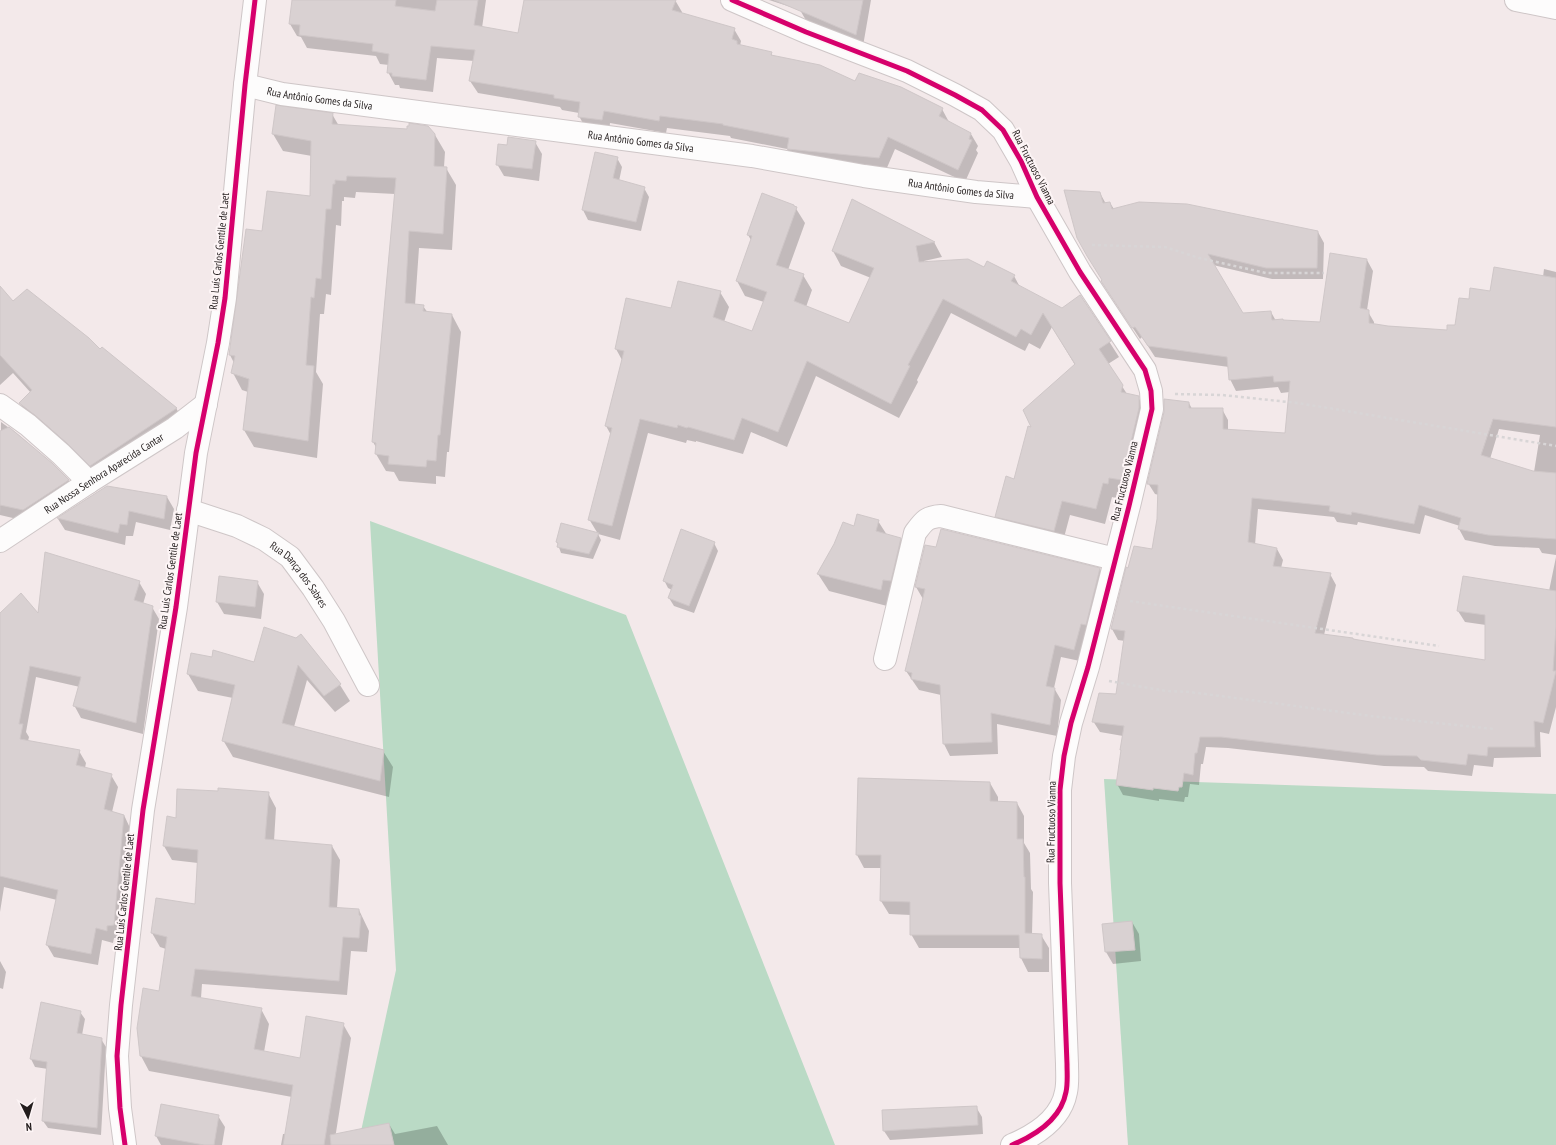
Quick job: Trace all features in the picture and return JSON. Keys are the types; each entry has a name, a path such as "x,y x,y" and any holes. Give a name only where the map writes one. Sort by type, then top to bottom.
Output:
{"street":[{"name":"Rua Luís Carlos Gentile de Laet","path":"125,1145 121,1124 117,1056 121,1005 143,810 176,606 196,453 218,343 225,298 245,86 255,0"},
{"name":"Rua Fructuoso Vianna","path":"732,0 806,32 908,71 982,110 1004,130 1021,161 1037,197 1080,272 1145,370 1151,393 1152,408 1106,596 1085,677 1071,723 1064,756 1060,790 1060,883 1067,1064 1066,1091 1061,1109 1052,1121 1036,1133 1012,1145"},
{"path":"1516,0 1556,8"},
{"name":"Rua Antônio Gomes da Silva","path":"245,86 290,95 752,156 864,176 976,192 1037,197"},
{"name":"Rua Nossa Senhora Aparecida Cantar","path":"0,541 89,482 175,428 206,404"},
{"path":"0,405 28,425 61,454 89,482"},
{"name":"Rua Dança dos Sabres","path":"188,510 237,526 264,539 290,557 313,588 334,621 368,685"},
{"path":"885,659 915,533 923,522 930,516 941,516 1115,559"}],"path":[{"path":"1066,248 1085,245 1165,247 1199,258 1266,273 1324,273"},
{"path":"1151,393 1222,395 1298,403 1556,446"},
{"path":"1106,596 1439,646"},
{"path":"1085,677 1166,691 1190,692 1371,716 1494,729"}],"green space":[{"path":"370,521 626,615 835,1145 358,1145 396,970"},
{"path":"1104,779 1556,794 1556,1145 1128,1145"}],"building":[{"path":"292,0 396,0 395,6 435,11 437,0 478,0 474,25 518,33 524,0 676,0 672,10 735,28 732,39 737,41 737,44 772,52 771,55 820,65 855,81 859,73 901,87 943,108 939,116 971,133 969,139 972,140 958,170 888,137 879,158 787,149 789,138 723,124 660,116 659,121 604,111 602,120 578,117 580,102 554,98 554,95 469,81 475,50 431,46 426,80 392,76 392,73 387,73 389,54 372,51 373,44 299,35 300,25 289,24"},
{"path":"774,0 863,0 856,35 819,19"},
{"path":"276,105 333,113 332,124 407,129 409,123 428,126 435,134 434,166 447,167 443,234 409,231 405,303 424,305 423,311 452,314 436,461 427,460 426,467 388,464 389,456 375,454 376,443 372,442 396,178 347,176 346,181 335,180 335,184 333,184 331,209 326,209 321,279 316,278 314,298 311,297 306,365 314,366 308,441 243,430 249,379 231,373 235,356 229,355 246,229 262,231 267,191 310,196 311,141 272,134"},
{"path":"508,137 536,141 532,169 496,165 498,144 507,145"},
{"path":"595,152 618,157 613,178 645,187 636,222 582,210"},
{"path":"1064,190 1100,192 1103,203 1110,202 1112,209 1139,202 1187,204 1318,231 1317,268 1266,268 1208,254 1243,313 1271,311 1272,320 1283,319 1320,322 1330,253 1367,259 1360,308 1369,310 1369,323 1388,326 1447,330 1447,325 1455,325 1459,298 1469,299 1470,288 1490,291 1494,267 1556,278 1556,427 1493,419 1481,455 1533,471 1556,473 1556,539 1488,535 1458,529 1461,518 1419,505 1414,524 1352,512 1351,515 1329,511 1330,506 1252,498 1248,542 1277,548 1273,566 1331,573 1315,633 1353,638 1394,646 1485,660 1485,615 1457,611 1463,576 1556,591 1556,627 1553,671 1556,671 1543,723 1534,721 1535,747 1488,747 1487,756 1468,754 1466,765 1421,760 1417,756 1377,755 1221,737 1200,737 1197,753 1195,753 1193,775 1184,773 1182,787 1179,787 1178,791 1153,788 1153,790 1116,785 1124,726 1092,722 1099,693 1116,694 1125,631 1111,629 1126,567 1128,568 1134,546 1152,549 1157,519 1158,485 1147,484 1164,412 1164,399 1189,402 1189,408 1223,408 1223,429 1285,433 1290,381 1274,382 1273,376 1229,380 1227,357 1148,346 1135,327 1132,328 1101,281 1102,280 1077,238"},
{"path":"762,193 797,207 776,265 804,274 794,301 849,323 874,268 832,251 852,199 935,242 916,246 919,262 968,259 984,267 987,261 1015,275 1011,281 1062,308 1080,295 1111,341 1099,349 1123,385 1121,392 1139,396 1139,408 1122,480 1109,478 1108,484 1103,483 1096,509 1062,501 1054,531 995,517 1006,476 1014,479 1028,426 1031,427 1023,410 1075,364 1043,313 1031,335 1021,329 1016,337 943,299 908,365 910,366 891,404 807,361 778,432 742,418 734,440 688,427 678,425 677,428 640,419 612,526 588,520 612,428 605,426 624,351 615,349 626,298 671,308 678,281 721,291 713,317 752,331 767,292 736,281 752,236 747,235"},
{"path":"0,286 13,301 27,289 89,338 100,349 102,347 177,408 90,466 69,445 19,403 32,390 0,355"},
{"path":"9,427 52,463 69,480 23,510 0,505 0,431"},
{"path":"107,486 167,496 164,519 129,511 127,525 120,524 118,533 57,518"},
{"path":"857,514 879,520 876,531 901,538 891,581 883,580 881,590 817,574 834,544 843,522 854,526"},
{"path":"561,523 599,533 589,554 557,547 558,543 556,542"},
{"path":"681,529 715,542 689,606 668,598 673,585 663,581"},
{"path":"941,529 1100,568 1086,625 1081,624 1074,650 1055,645 1046,686 1055,688 1050,725 991,713 992,742 943,744 940,685 911,679 912,673 905,671 925,589 915,587 925,545 936,547"},
{"path":"45,552 140,581 134,600 153,606 136,723 73,706 81,677 30,666 19,724 23,724 20,739 80,750 76,765 112,774 104,809 124,815 114,925 107,926 107,931 96,928 91,954 46,945 58,890 0,876 0,613 21,593 38,613"},
{"path":"219,576 258,581 255,607 216,602"},
{"path":"264,627 296,638 301,634 341,684 324,696 298,665 282,723 384,750 380,781 222,741 235,685 187,674 191,653 212,657 213,650 254,662"},
{"path":"858,778 990,782 990,801 1017,802 1017,839 1023,839 1025,933 1042,934 1042,959 1020,958 1019,935 910,935 910,902 880,901 881,855 856,855"},
{"path":"218,788 269,792 265,839 332,845 329,907 359,909 359,915 361,916 359,938 343,937 339,981 195,969 191,996 262,1008 254,1049 300,1058 306,1016 344,1023 324,1145 283,1145 293,1085 140,1056 137,1028 143,988 159,991 167,937 151,933 156,898 195,904 198,850 163,846 167,816 176,818 177,789 218,791"},
{"path":"1132,921 1135,950 1105,952 1102,924"},
{"path":"41,1002 81,1011 77,1033 102,1038 97,1128 42,1121 47,1062 30,1059"},
{"path":"161,1104 219,1115 214,1145 204,1145 155,1136"},
{"path":"977,1106 978,1125 883,1131 882,1110"},
{"path":"389,1123 394,1145 331,1145 330,1135"}],"cycle path":[{"path":"125,1145 120,1108 117,1056 121,1005 143,810 176,607 196,453 218,343 225,298 245,85 255,0"},
{"path":"732,0 806,32 907,71 982,110 1003,130 1021,161 1037,197 1080,272 1145,370 1151,391 1152,409 1129,506 1088,667 1071,723 1064,756 1060,790 1060,883 1067,1064 1066,1092 1059,1110 1046,1125 1030,1136 1012,1145"}]}
